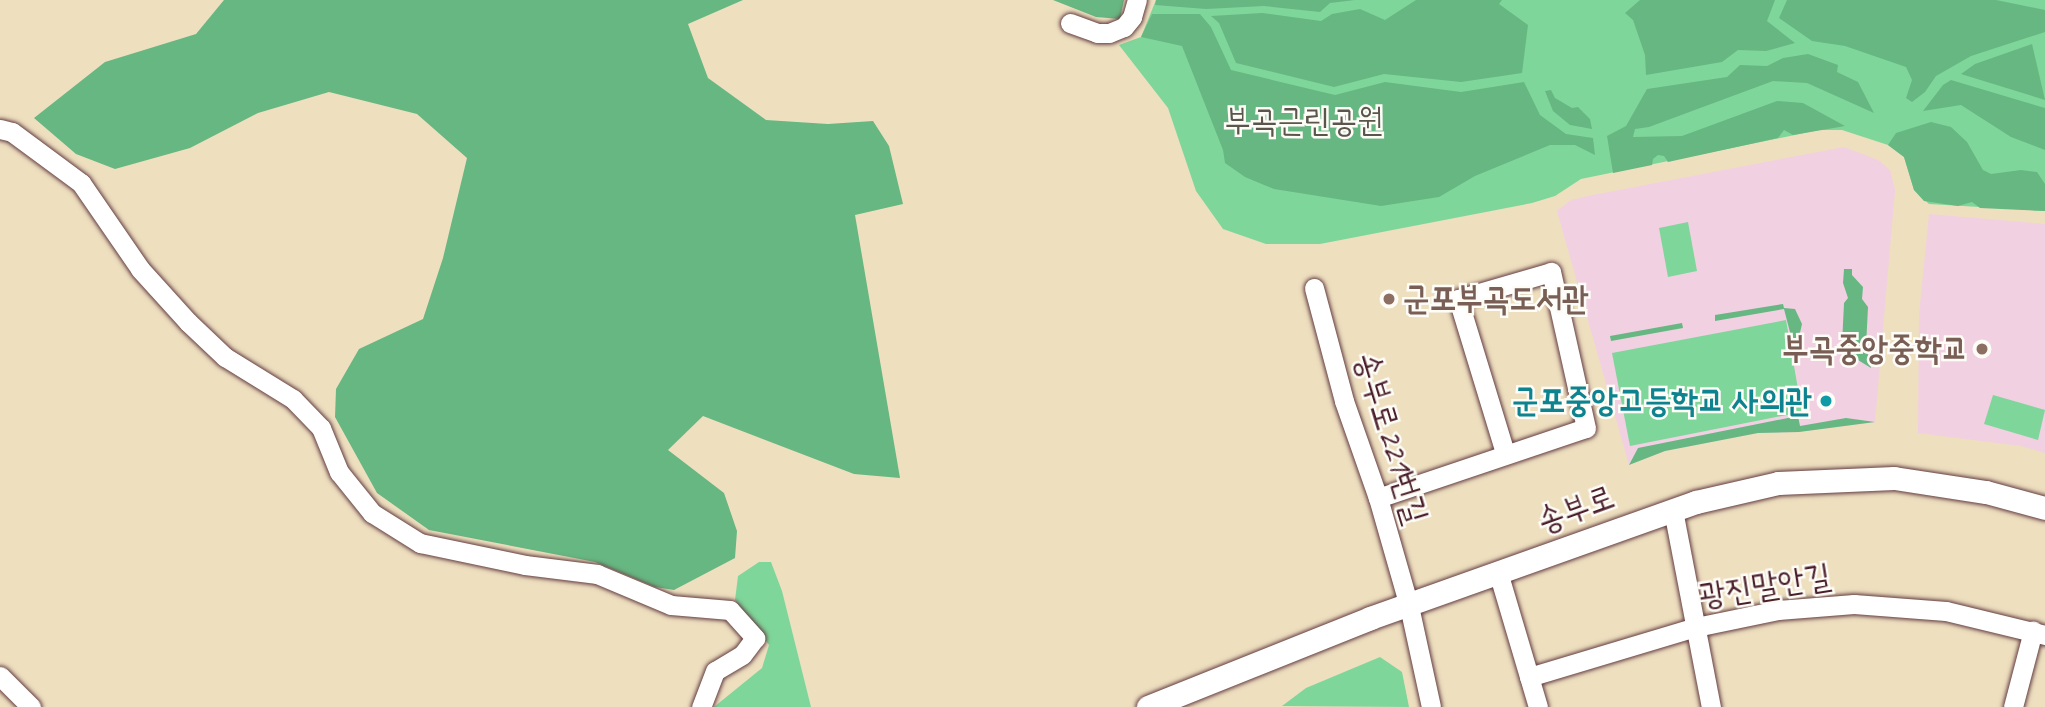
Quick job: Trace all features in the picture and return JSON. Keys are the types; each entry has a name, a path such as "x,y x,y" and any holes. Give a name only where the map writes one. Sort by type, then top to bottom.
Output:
{"street":[{"path":"1070,23 1097,33 1109,33 1124,27 1132,17 1137,0"},
{"path":"0,129 12,132 81,183 140,269 188,322 225,357 293,399 321,428 339,472 372,513 420,543 525,565 597,574 671,606 730,610 755,638 742,655 715,671 701,707"},
{"path":"1378,498 1505,453 1586,428 1551,272 1458,299 1505,453"},
{"name":"송부로221번길","path":"1314,288 1344,401 1378,498 1409,606 1431,707"},
{"name":"송부로","path":"1149,707 1370,618 1498,572 1673,510 1778,483 1894,478 1986,492 2045,508"},
{"path":"1673,510 1711,707"},
{"path":"1498,572 1538,707"},
{"name":"광진말안길","path":"1529,677 1696,627 1778,610 1854,604 1946,611 2039,633"},
{"path":"2013,707 2039,633"},
{"path":"0,676 31,707"}],"shaded area":[{"path":"1844,147 1878,160 1890,170 1895,190 1875,422 1799,432 1758,433 1665,451 1629,465 1557,211 1571,200 1593,195"},
{"name":"부곡중앙중학교","path":"1929,214 2045,224 2045,453 2021,446 1918,433 1919,315"}],"green space":[{"path":"224,0 743,0 688,24 708,78 766,120 828,124 873,121 889,146 903,204 855,215 900,478 854,474 703,416 668,450 724,493 737,531 735,558 674,590 655,587 595,562 429,530 377,493 335,417 336,389 359,349 423,319 443,258 467,158 417,114 329,92 258,113 190,148 115,169 76,154 34,118 105,62 196,34"},
{"path":"1053,0 1124,0 1120,19 1096,17"},
{"name":"부곡근린공원","path":"1156,0 2045,0 2045,211 1929,204 1914,190 1904,157 1888,145 1842,130 1819,130 1581,179 1555,196 1532,203 1320,244 1266,244 1223,229 1196,191 1168,108 1119,45 1141,37"},
{"path":"1156,0 1355,0 1330,3 1320,12 1264,6 1206,9 1155,5"},
{"path":"1416,0 1502,0 1499,4 1528,25 1522,73 1461,82 1384,74 1334,87 1236,63 1219,23 1211,16 1262,13 1321,21 1332,14 1360,9 1385,20"},
{"path":"1640,0 1775,0 1767,21 1795,43 1766,51 1738,50 1722,62 1646,75 1645,55 1633,20 1625,13"},
{"path":"1787,0 1996,0 2045,10 2045,32 1971,56 1936,76 1925,92 1912,102 1906,98 1912,80 1906,67 1845,46 1812,41 1779,18"},
{"path":"1152,14 1200,14 1211,27 1231,70 1335,95 1385,82 1461,92 1524,82 1540,115 1566,134 1593,138 1595,155 1575,145 1550,145 1475,176 1439,197 1381,206 1274,189 1245,177 1225,163 1223,150 1182,46 1141,37"},
{"path":"2032,44 2045,100 1961,74 1975,64"},
{"path":"1808,54 1838,65 1837,72 1858,82 1874,113 1807,83 1773,81 1649,127 1635,129 1633,137 1682,136 1777,101 1803,103 1845,126 1793,135 1784,130 1778,138 1668,162 1664,156 1658,155 1653,159 1652,165 1613,173 1607,136 1626,126 1647,89 1727,77 1740,65 1767,66 1783,58"},
{"path":"1951,80 2045,108 2045,150 2011,137 1961,105 1923,111 1943,85"},
{"path":"1551,90 1555,98 1572,108 1578,107 1590,119 1592,129 1570,125 1553,111 1545,91"},
{"path":"1931,122 1951,127 1967,142 1983,170 1991,174 2021,170 2037,172 2045,184 2045,211 1980,208 1972,202 1958,206 1924,201 1914,190 1904,157 1888,145 1896,133"},
{"path":"1688,222 1697,271 1668,277 1659,228"},
{"path":"1844,269 1852,269 1852,275 1863,287 1862,299 1868,307 1866,347 1871,368 1853,357 1842,344 1844,303 1848,298 1843,283"},
{"path":"1783,304 1784,308 1795,309 1802,324 1799,337 1792,340 1784,309 1715,321 1715,315"},
{"path":"1786,320 1802,412 1630,446 1612,353"},
{"path":"1682,323 1683,328 1611,341 1610,336"},
{"path":"1993,395 2045,410 2038,440 1984,424"},
{"path":"1798,416 1800,426 1846,418 1875,422 1799,432 1758,433 1665,451 1629,465 1638,448"},
{"path":"759,562 771,562 782,591 811,707 714,707 762,668 769,645 735,600 738,576"},
{"path":"1380,657 1402,672 1409,707 1282,706 1306,688"}],"place":[{"name":"군포부곡도서관","path":"1389,299"},
{"name":"부곡중앙중학교","path":"1982,349"},
{"name":"군포중앙고등학교 사의관","path":"1826,401"}]}
